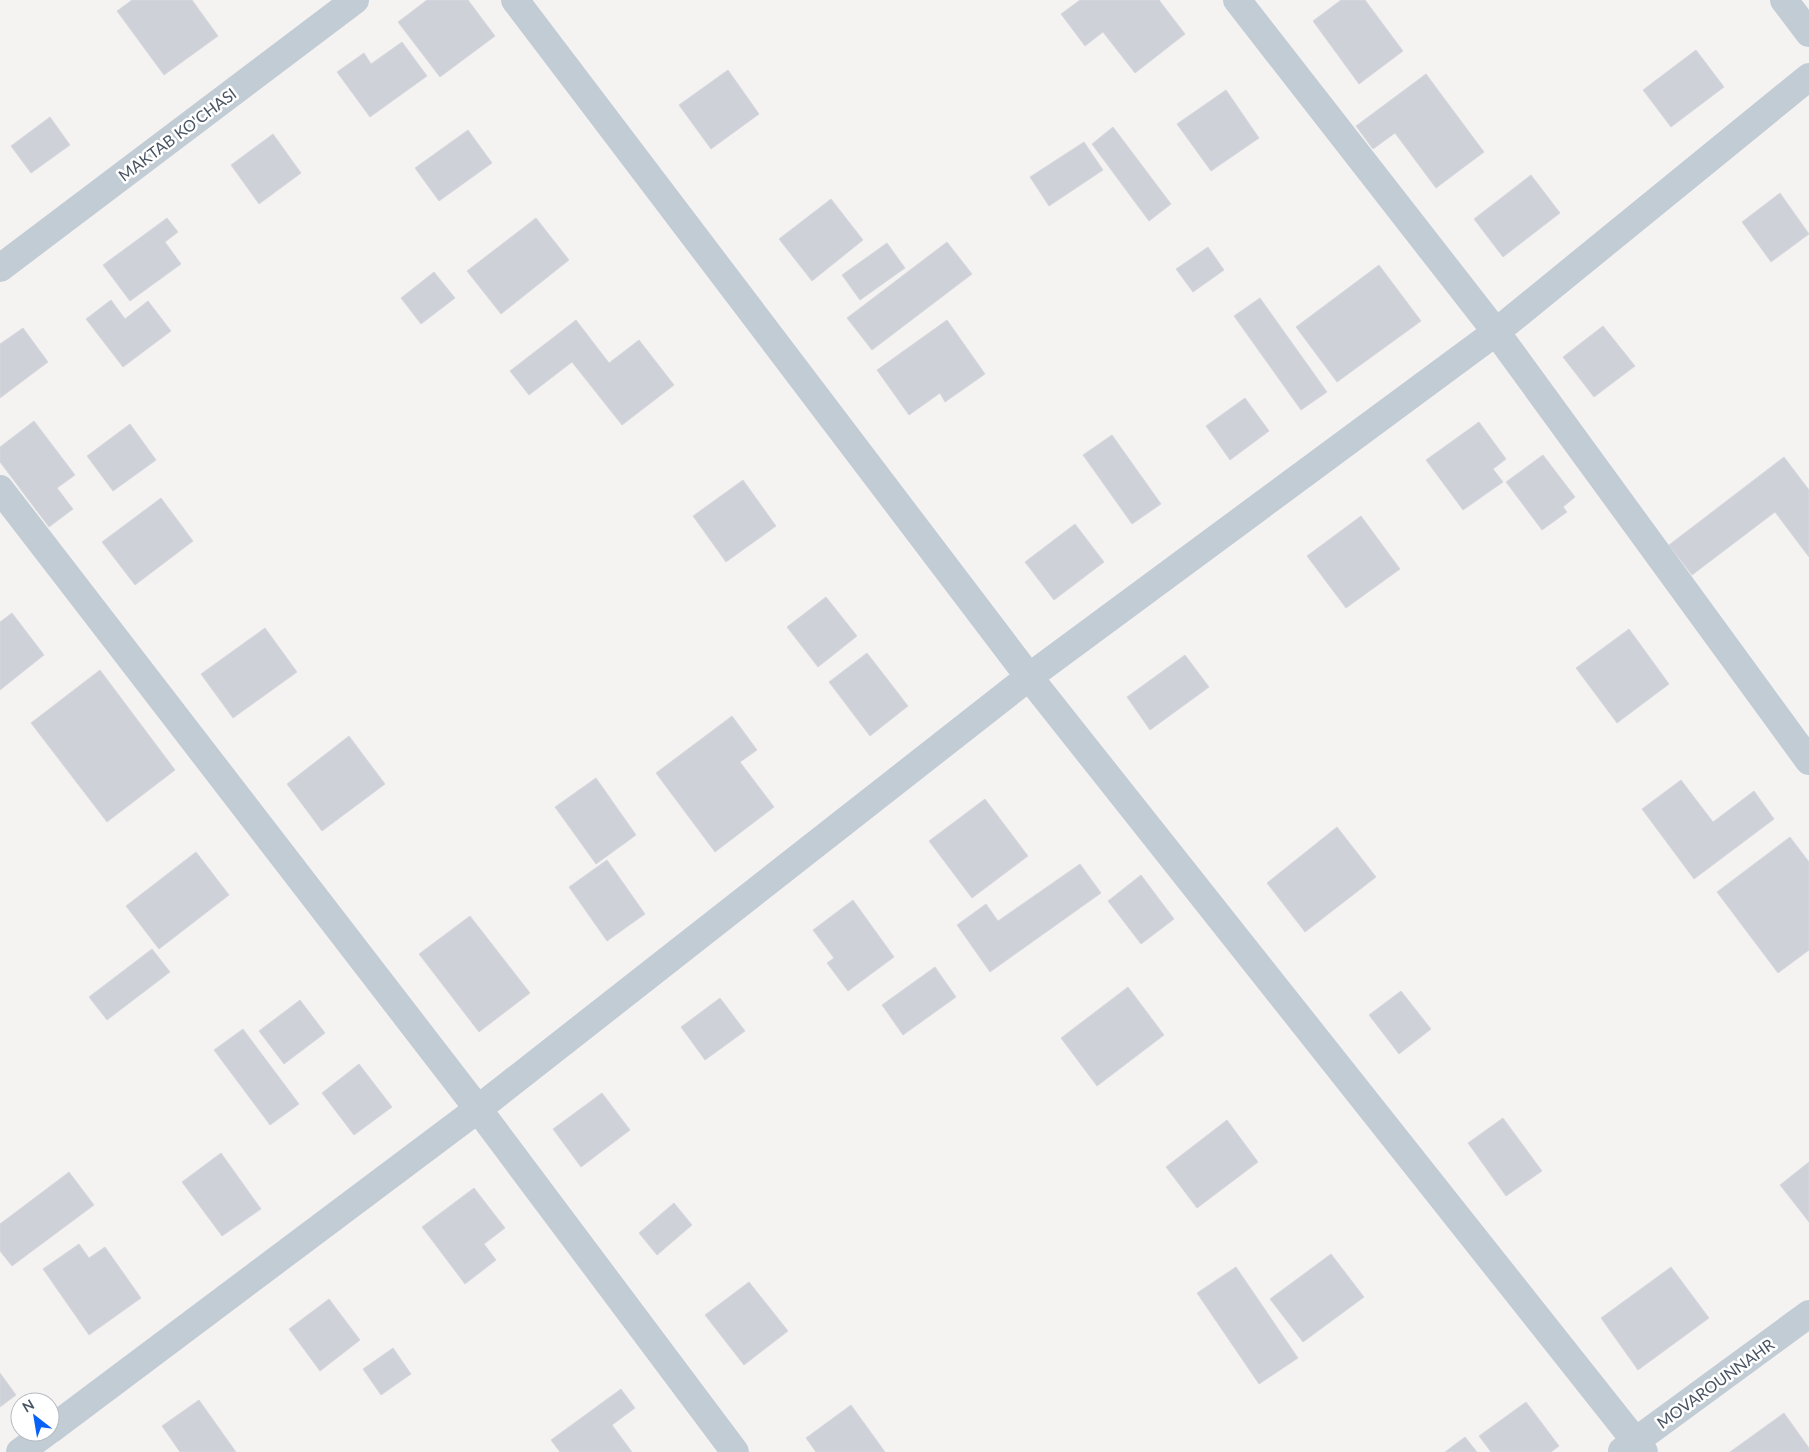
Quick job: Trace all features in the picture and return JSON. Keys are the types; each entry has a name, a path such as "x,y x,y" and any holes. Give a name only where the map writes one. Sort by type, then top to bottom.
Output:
{"street":[{"name":"MAKTAB KO'CHASI","path":"0,268 355,0"},
{"path":"515,0 1029,677 1634,1448"},
{"path":"1237,0 1496,332 1809,761"},
{"path":"1784,0 1809,33"},
{"path":"60,1422 478,1108 1029,677 1496,332 1809,77"},
{"path":"0,489 478,1108 735,1452"},
{"name":"MOVAROUNNAHR","path":"1634,1448 1809,1314"},
{"path":"20,1452 34,1442"}],"building":[{"path":"132,0 192,0 218,36 164,75 117,11"},
{"path":"427,0 468,0 495,36 440,77 398,22"},
{"path":"1080,0 1159,0 1185,34 1135,73 1103,32 1085,46 1061,14"},
{"path":"1341,0 1365,0 1403,51 1359,84 1313,21"},
{"path":"402,42 427,76 370,117 337,72 364,53 371,64"},
{"path":"1696,50 1724,87 1671,127 1643,90"},
{"path":"728,70 759,114 711,149 679,105"},
{"path":"1426,74 1484,152 1436,188 1395,133 1373,149 1356,126"},
{"path":"1226,90 1259,138 1211,171 1177,124"},
{"path":"50,117 70,145 31,173 11,146"},
{"path":"1113,127 1171,204 1149,221 1092,144"},
{"path":"468,130 492,163 439,201 415,168"},
{"path":"273,134 301,173 259,204 231,165"},
{"path":"1084,142 1103,170 1049,206 1030,177"},
{"path":"1531,175 1560,213 1503,257 1474,219"},
{"path":"1780,193 1809,234 1771,262 1742,222"},
{"path":"831,199 863,240 812,281 779,239"},
{"path":"167,218 178,232 165,242 181,264 130,301 103,265"},
{"path":"536,218 569,260 501,314 467,271"},
{"path":"947,242 972,274 872,350 847,318"},
{"path":"887,243 905,268 860,300 842,275"},
{"path":"1208,247 1224,270 1193,292 1176,269"},
{"path":"1379,265 1421,321 1337,382 1296,327"},
{"path":"434,272 455,298 421,324 401,298"},
{"path":"1260,298 1327,392 1301,410 1234,316"},
{"path":"111,300 125,319 148,301 171,331 123,367 86,319"},
{"path":"576,320 609,363 639,340 674,385 622,425 572,362 529,395 510,371"},
{"path":"947,320 985,374 945,402 940,393 909,415 877,370"},
{"path":"1603,326 1635,366 1594,397 1563,357"},
{"path":"23,328 48,362 0,398 0,344"},
{"path":"1245,398 1269,431 1230,460 1206,426"},
{"path":"34,421 75,475 57,488 73,509 49,527 0,462 0,447"},
{"path":"1479,422 1506,459 1493,469 1503,482 1463,510 1426,460"},
{"path":"130,424 156,460 113,491 87,456"},
{"path":"1112,435 1161,504 1132,524 1083,455"},
{"path":"1543,455 1575,497 1563,507 1567,512 1542,530 1506,482"},
{"path":"1784,457 1809,490 1809,557 1775,512 1692,575 1669,545"},
{"path":"743,480 776,526 726,562 693,516"},
{"path":"161,498 193,541 135,585 102,542"},
{"path":"1361,516 1400,569 1346,608 1307,556"},
{"path":"1075,524 1104,562 1054,600 1025,562"},
{"path":"826,597 857,636 818,667 787,627"},
{"path":"12,613 44,655 0,690 0,622"},
{"path":"265,628 297,672 233,718 201,674"},
{"path":"1629,629 1669,684 1617,723 1576,668"},
{"path":"867,653 908,706 870,736 829,682"},
{"path":"1185,655 1209,687 1150,730 1127,697"},
{"path":"100,670 175,770 107,822 31,723"},
{"path":"732,716 757,750 740,762 774,807 715,852 656,773"},
{"path":"349,736 385,784 322,831 287,784"},
{"path":"596,778 636,835 596,864 555,807"},
{"path":"1681,780 1713,822 1754,791 1774,819 1694,879 1642,809"},
{"path":"985,799 1028,856 972,898 929,841"},
{"path":"1337,827 1376,877 1305,932 1267,883"},
{"path":"1790,837 1809,862 1809,950 1778,973 1717,892"},
{"path":"196,852 229,895 159,949 126,906"},
{"path":"607,860 645,914 607,941 569,887"},
{"path":"1080,864 1101,893 990,972 957,925 986,904 998,921"},
{"path":"1141,875 1174,919 1141,944 1108,901"},
{"path":"853,900 894,957 848,991 827,963 834,958 813,930"},
{"path":"470,916 530,993 479,1032 419,954"},
{"path":"152,949 170,972 107,1020 89,997"},
{"path":"935,967 956,997 903,1035 882,1005"},
{"path":"1128,987 1164,1035 1097,1086 1061,1038"},
{"path":"1401,991 1431,1029 1399,1054 1369,1015"},
{"path":"720,998 745,1031 705,1060 681,1027"},
{"path":"300,1000 325,1033 284,1064 259,1031"},
{"path":"243,1029 299,1104 270,1125 214,1050"},
{"path":"359,1064 392,1107 354,1135 322,1093"},
{"path":"602,1093 630,1130 581,1167 553,1129"},
{"path":"1503,1118 1542,1171 1506,1196 1468,1143"},
{"path":"1227,1120 1258,1162 1197,1208 1166,1167"},
{"path":"221,1153 261,1209 222,1236 182,1182"},
{"path":"1809,1162 1809,1222 1780,1185"},
{"path":"69,1172 94,1205 12,1266 0,1251 0,1224"},
{"path":"474,1188 505,1228 484,1244 496,1260 465,1284 422,1227"},
{"path":"674,1203 692,1225 657,1255 639,1233"},
{"path":"79,1244 89,1258 105,1247 141,1298 89,1335 43,1269"},
{"path":"1331,1254 1364,1297 1303,1342 1270,1299"},
{"path":"1236,1267 1298,1358 1259,1384 1197,1293"},
{"path":"1671,1267 1709,1318 1638,1370 1601,1318"},
{"path":"749,1282 788,1331 744,1365 705,1315"},
{"path":"329,1299 360,1340 320,1371 289,1329"},
{"path":"393,1348 411,1374 381,1395 363,1369"},
{"path":"0,1373 14,1392 10,1392 10,1400 0,1407"},
{"path":"621,1389 635,1408 612,1425 632,1452 560,1452 551,1440"},
{"path":"199,1400 236,1452 180,1452 162,1426"},
{"path":"1526,1402 1559,1446 1551,1452 1491,1452 1479,1436"},
{"path":"851,1405 885,1452 816,1452 806,1438"},
{"path":"1784,1413 1809,1448 1809,1452 1730,1452"},
{"path":"1465,1437 1477,1452 1445,1452"}]}
